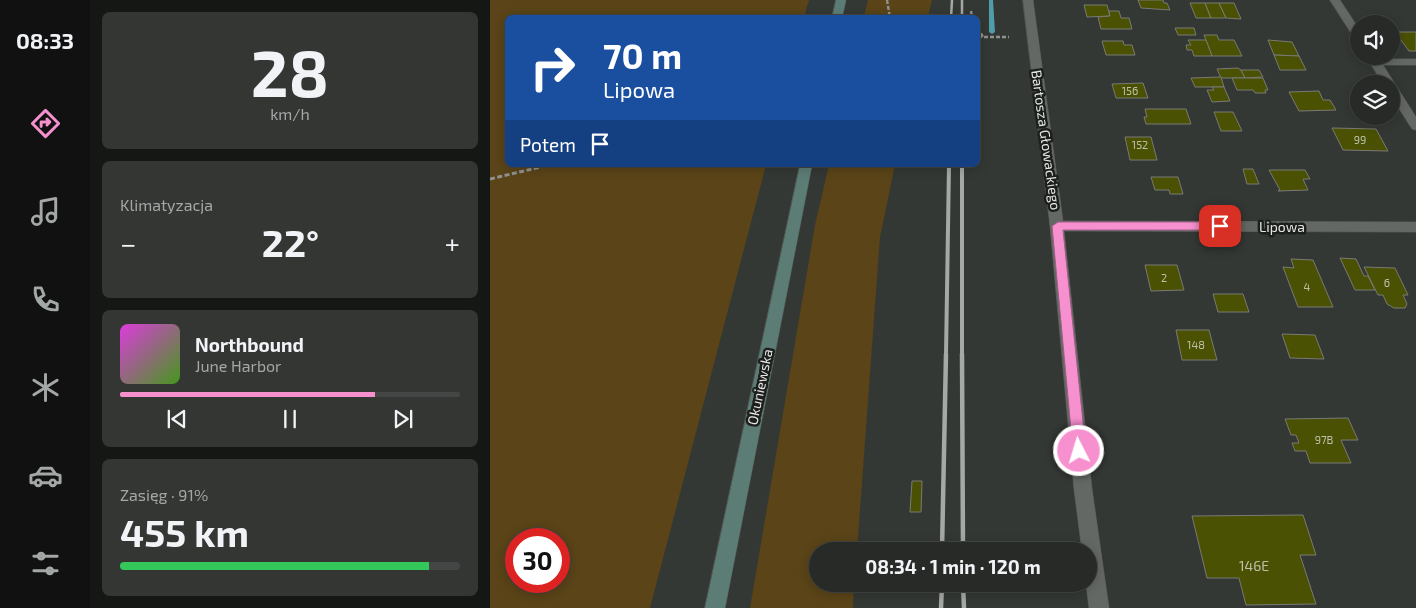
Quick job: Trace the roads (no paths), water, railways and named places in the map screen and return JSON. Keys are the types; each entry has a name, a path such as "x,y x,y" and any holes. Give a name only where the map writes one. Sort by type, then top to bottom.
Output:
{"main road":[{"path":"838,15 841,0"},
{"name":"Okuniewska","path":"715,608 806,167"}],"street":[{"name":"Bartosza Głowackiego","path":"1028,0 1058,226 1082,489 1099,608"},
{"path":"1335,0 1350,23"},
{"path":"1400,61 1416,62"},
{"path":"1400,101 1416,126"},
{"name":"Lipowa","path":"1058,226 1416,227"}],"waterway":[{"path":"991,0 992,32"}],"railway":[{"path":"951,15 952,0"},
{"path":"962,0 962,15"},
{"path":"946,355 949,167"},
{"path":"962,167 962,354"},
{"path":"942,542 946,354"},
{"path":"962,354 963,542"},
{"path":"941,608 942,592"},
{"path":"963,592 964,608"}]}
